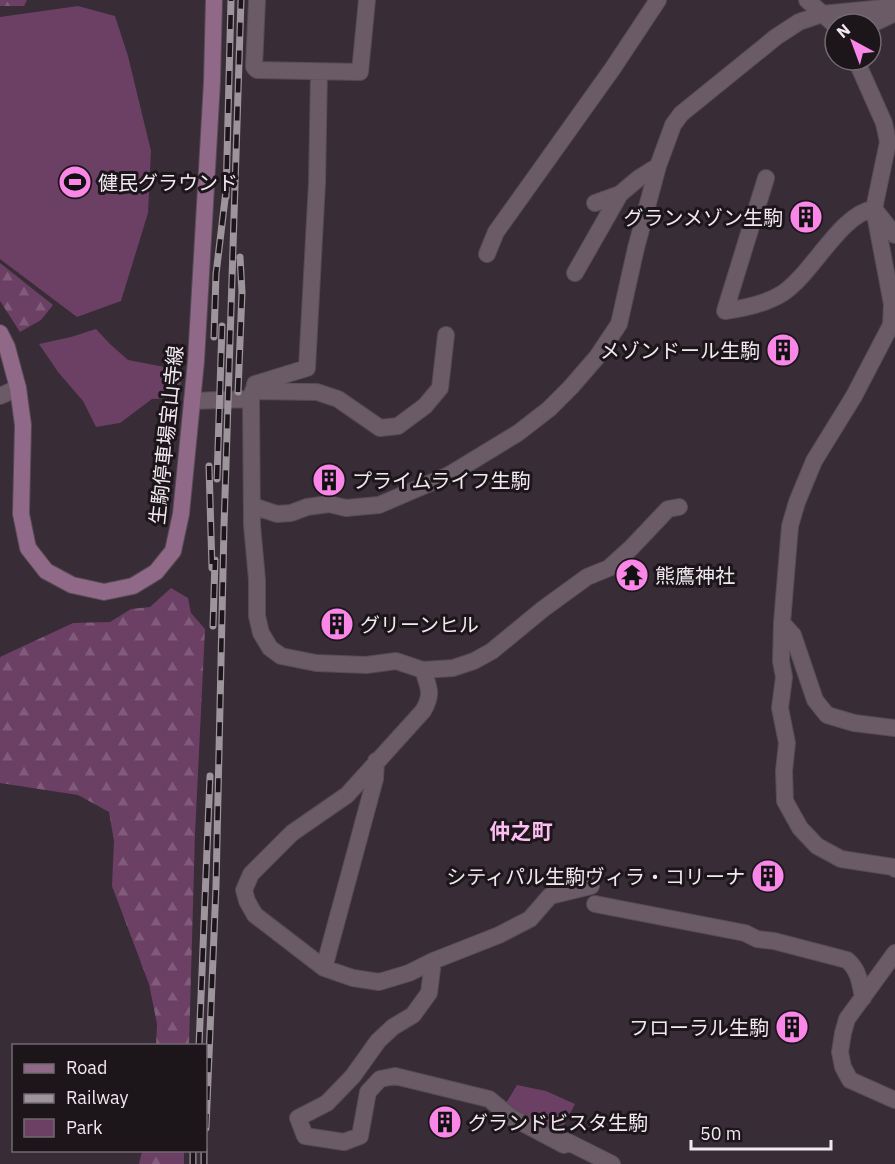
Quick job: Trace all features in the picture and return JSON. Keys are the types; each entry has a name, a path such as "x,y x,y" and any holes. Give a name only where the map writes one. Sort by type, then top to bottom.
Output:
{"main road":[{"name":"生駒停車場宝山寺線","path":"0,333 7,347 18,388 24,425 21,514 28,548 46,571 72,585 104,592 133,586 156,572 173,551 182,514 196,361 214,0"}],"street":[{"path":"257,0 254,67 257,70 319,72 360,72 367,0"},
{"path":"487,255 496,232 613,68 658,0"},
{"path":"808,0 822,14"},
{"path":"253,506 277,514 329,504 346,508 379,505 449,476 518,433 549,409 597,357 619,324 658,166 673,125 681,114 776,37 799,22 822,14 883,8 895,3"},
{"path":"319,72 307,368 255,384 252,395 252,525 257,616 261,633 270,648 281,656 316,663 366,665 396,661 423,670 453,668 474,661 492,651 587,577 609,568 668,509 679,507"},
{"path":"861,72 884,123 888,142 874,209 892,304 891,325 854,396 814,461 790,526 782,622 783,677 780,708 787,743 784,771 785,801 800,828 817,846 842,859 895,869"},
{"path":"575,273 620,194 658,166"},
{"path":"766,178 725,311 750,307 783,293 813,265 842,228 862,211 874,209"},
{"path":"595,203 620,194"},
{"path":"874,209 895,235"},
{"path":"192,401 317,392 338,399 380,428 398,426 425,406 440,388 446,335"},
{"path":"0,396 18,388"},
{"path":"782,622 793,634 815,700 827,715 854,723 895,728"},
{"path":"423,670 430,689 430,698 423,711 347,795 292,833 251,874 244,890 255,915 324,968 353,978 380,982 409,973 499,935 530,919 550,896 591,886"},
{"path":"324,968 375,779 376,761"},
{"path":"595,904 745,933 757,939 774,941 847,960 854,966 858,975 863,998"},
{"path":"895,953 847,1019 840,1052 843,1067 850,1080 895,1100"},
{"path":"433,961 429,993 421,1005 413,1015 393,1027 378,1041 353,1076 327,1103 298,1118 305,1136 344,1142 360,1136 368,1092 380,1079 395,1076 489,1099 511,1117 612,1164"}],"green space":[{"path":"0,0 27,0 24,6 0,6"},
{"name":"健民グラウンド","path":"78,6 115,16 128,56 151,151 148,213 121,301 77,317 0,259 0,17"},
{"path":"0,263 53,305 41,320 20,332 0,301"},
{"path":"96,329 128,360 175,369 182,379 177,398 152,399 120,423 96,427 83,401 58,372 39,344"},
{"path":"171,588 188,598 191,613 205,629 195,834 189,1044 156,1044 157,1024 149,984 112,886 114,841 109,812 78,795 0,783 0,657 73,623 110,622 131,609 150,607"},
{"path":"517,1085 546,1091 575,1104 559,1135 506,1103"},
{"path":"142,1152 184,1152 184,1164 139,1164"}],"railway":[{"path":"226,197 231,0"},
{"path":"207,1104 216,886 224,527 241,0"},
{"path":"214,337 216,274 226,191"},
{"path":"238,392 242,292 240,257"},
{"path":"217,479 222,326"},
{"path":"209,466 212,568"},
{"path":"213,626 215,560"},
{"path":"199,1044 210,776"},
{"path":"193,1152 193,1164"},
{"path":"204,1152 204,1164"}],"place":[{"name":"健民グラウンド","path":"75,182"},
{"name":"グランメゾン生駒","path":"806,217"},
{"name":"メゾンドール生駒","path":"783,350"},
{"name":"プライムライフ生駒","path":"329,480"},
{"name":"熊鷹神社","path":"632,575"},
{"name":"グリーンヒル","path":"337,624"},
{"name":"シティパル生駒ヴィラ・コリーナ","path":"768,876"},
{"name":"フローラル生駒","path":"792,1027"},
{"name":"グランドビスタ生駒","path":"445,1122"}],"district":[{"name":"仲之町","path":"521,831"}]}
